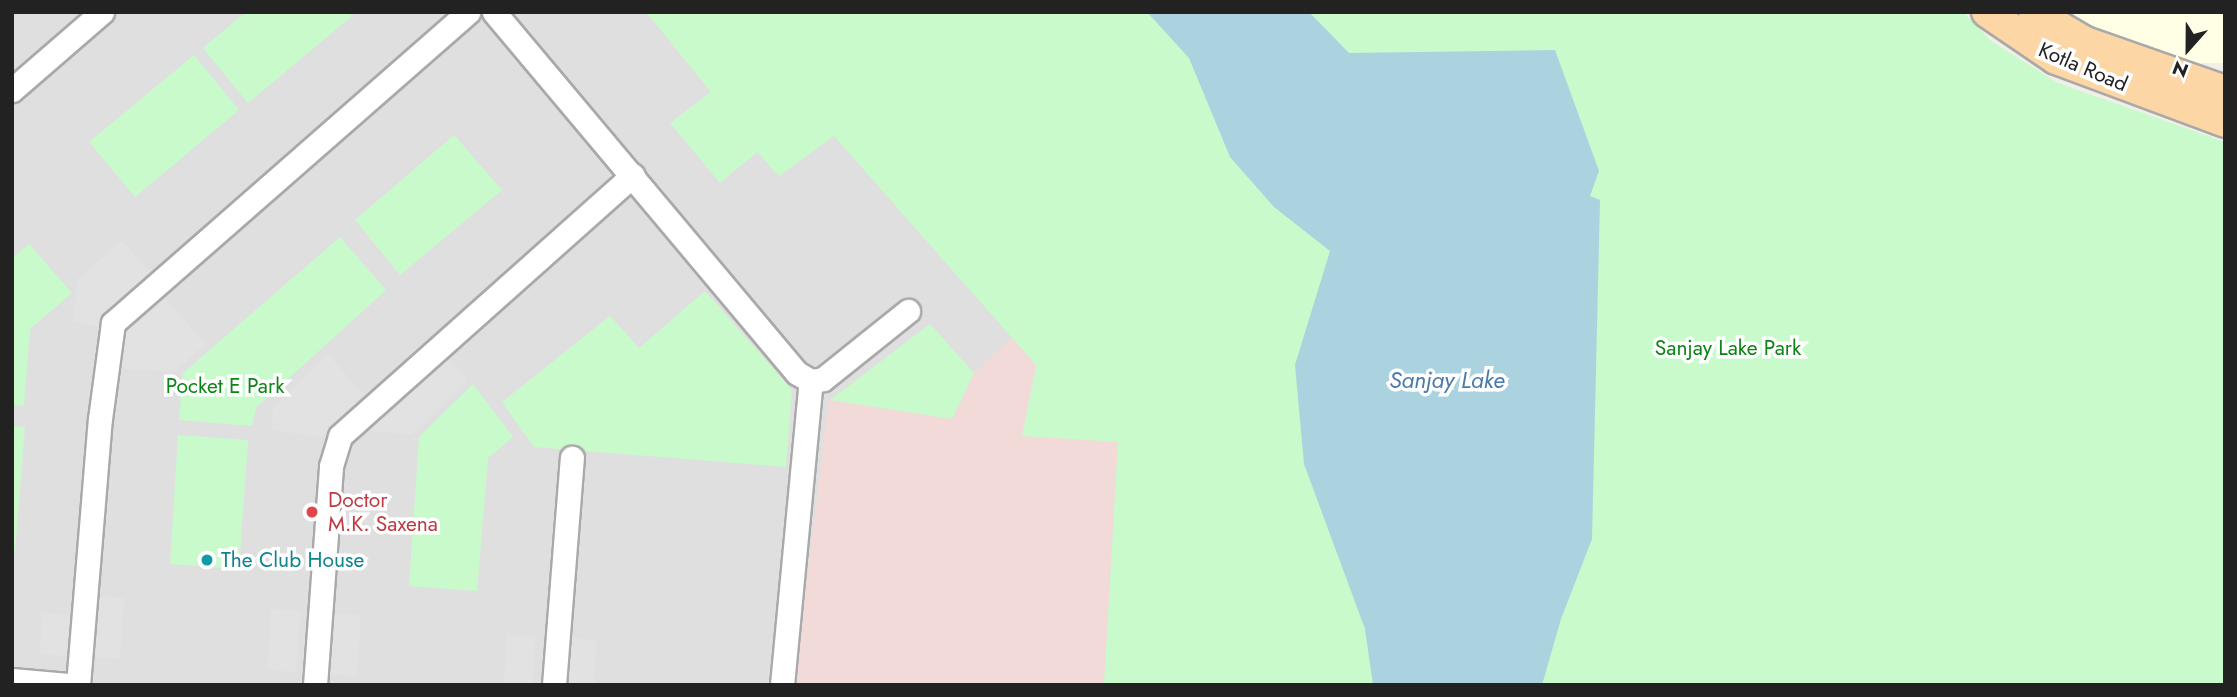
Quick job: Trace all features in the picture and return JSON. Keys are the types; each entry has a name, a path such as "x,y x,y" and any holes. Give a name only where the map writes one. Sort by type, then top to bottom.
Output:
{"main road":[{"name":"Kotla Road","path":"1987,12 2056,59 2225,122"},
{"name":"Kotla Road","path":"2034,12 2085,42 2222,88"}],"street":[{"path":"12,90 102,12"},
{"path":"78,685 102,395 113,323 468,12"},
{"path":"494,12 797,373 811,381 823,379 908,311"},
{"path":"315,685 331,467 340,436 633,175"},
{"path":"782,685 811,381"},
{"path":"554,685 572,458"},
{"path":"12,680 68,685"}],"shaded area":[{"path":"12,12 1066,12 1214,685 12,685"},
{"path":"2067,12 2225,12 2225,63 2195,63 2079,22"},
{"path":"122,241 151,273 108,312 101,327 73,321 78,278"},
{"path":"163,295 205,344 174,372 121,369 125,330"},
{"path":"1012,338 1118,442 1104,685 794,685 829,400 952,419 974,373"},
{"path":"443,353 468,380 412,435 359,429"},
{"path":"328,355 364,394 321,437 272,430 273,408"},
{"path":"96,596 124,598 120,659 92,657"},
{"path":"271,609 300,611 296,672 268,670"},
{"path":"42,613 70,614 68,656 40,654"},
{"path":"333,613 361,615 357,676 329,674"},
{"path":"507,635 535,637 533,685 504,685"},
{"path":"569,638 596,640 594,685 566,685"}],"green space":[{"path":"246,12 348,12 352,16 248,103 203,48"},
{"name":"Sanjay Lake Park","path":"646,12 1963,12 1991,41 2058,83 2225,142 2225,685 1104,685 1118,442 1022,436 1036,365 834,136 779,176 757,152 720,183 670,123 711,92"},
{"path":"194,55 239,110 135,197 89,142"},
{"path":"454,135 502,190 400,275 355,220"},
{"name":"Pocket E Park","path":"340,237 386,290 256,408 252,426 179,420 183,373"},
{"path":"29,244 72,293 30,329 24,406 12,405 12,258"},
{"path":"705,291 792,390 786,467 534,447 502,402 610,316 639,348"},
{"path":"930,324 974,373 952,419 830,400"},
{"path":"473,384 513,437 488,458 477,591 409,586 419,437"},
{"path":"12,426 25,427 15,552 12,552"},
{"path":"178,435 248,440 239,569 170,564"}],"water":[{"name":"Sanjay Lake","path":"1147,12 1309,12 1349,53 1555,50 1599,171 1590,196 1600,200 1592,539 1561,619 1542,685 1373,685 1365,629 1304,464 1295,365 1330,251 1274,207 1230,157 1189,58"}],"place":[{"name":"Doctor M.K. Saxena","path":"312,512"},
{"name":"The Club House","path":"207,560"}]}
